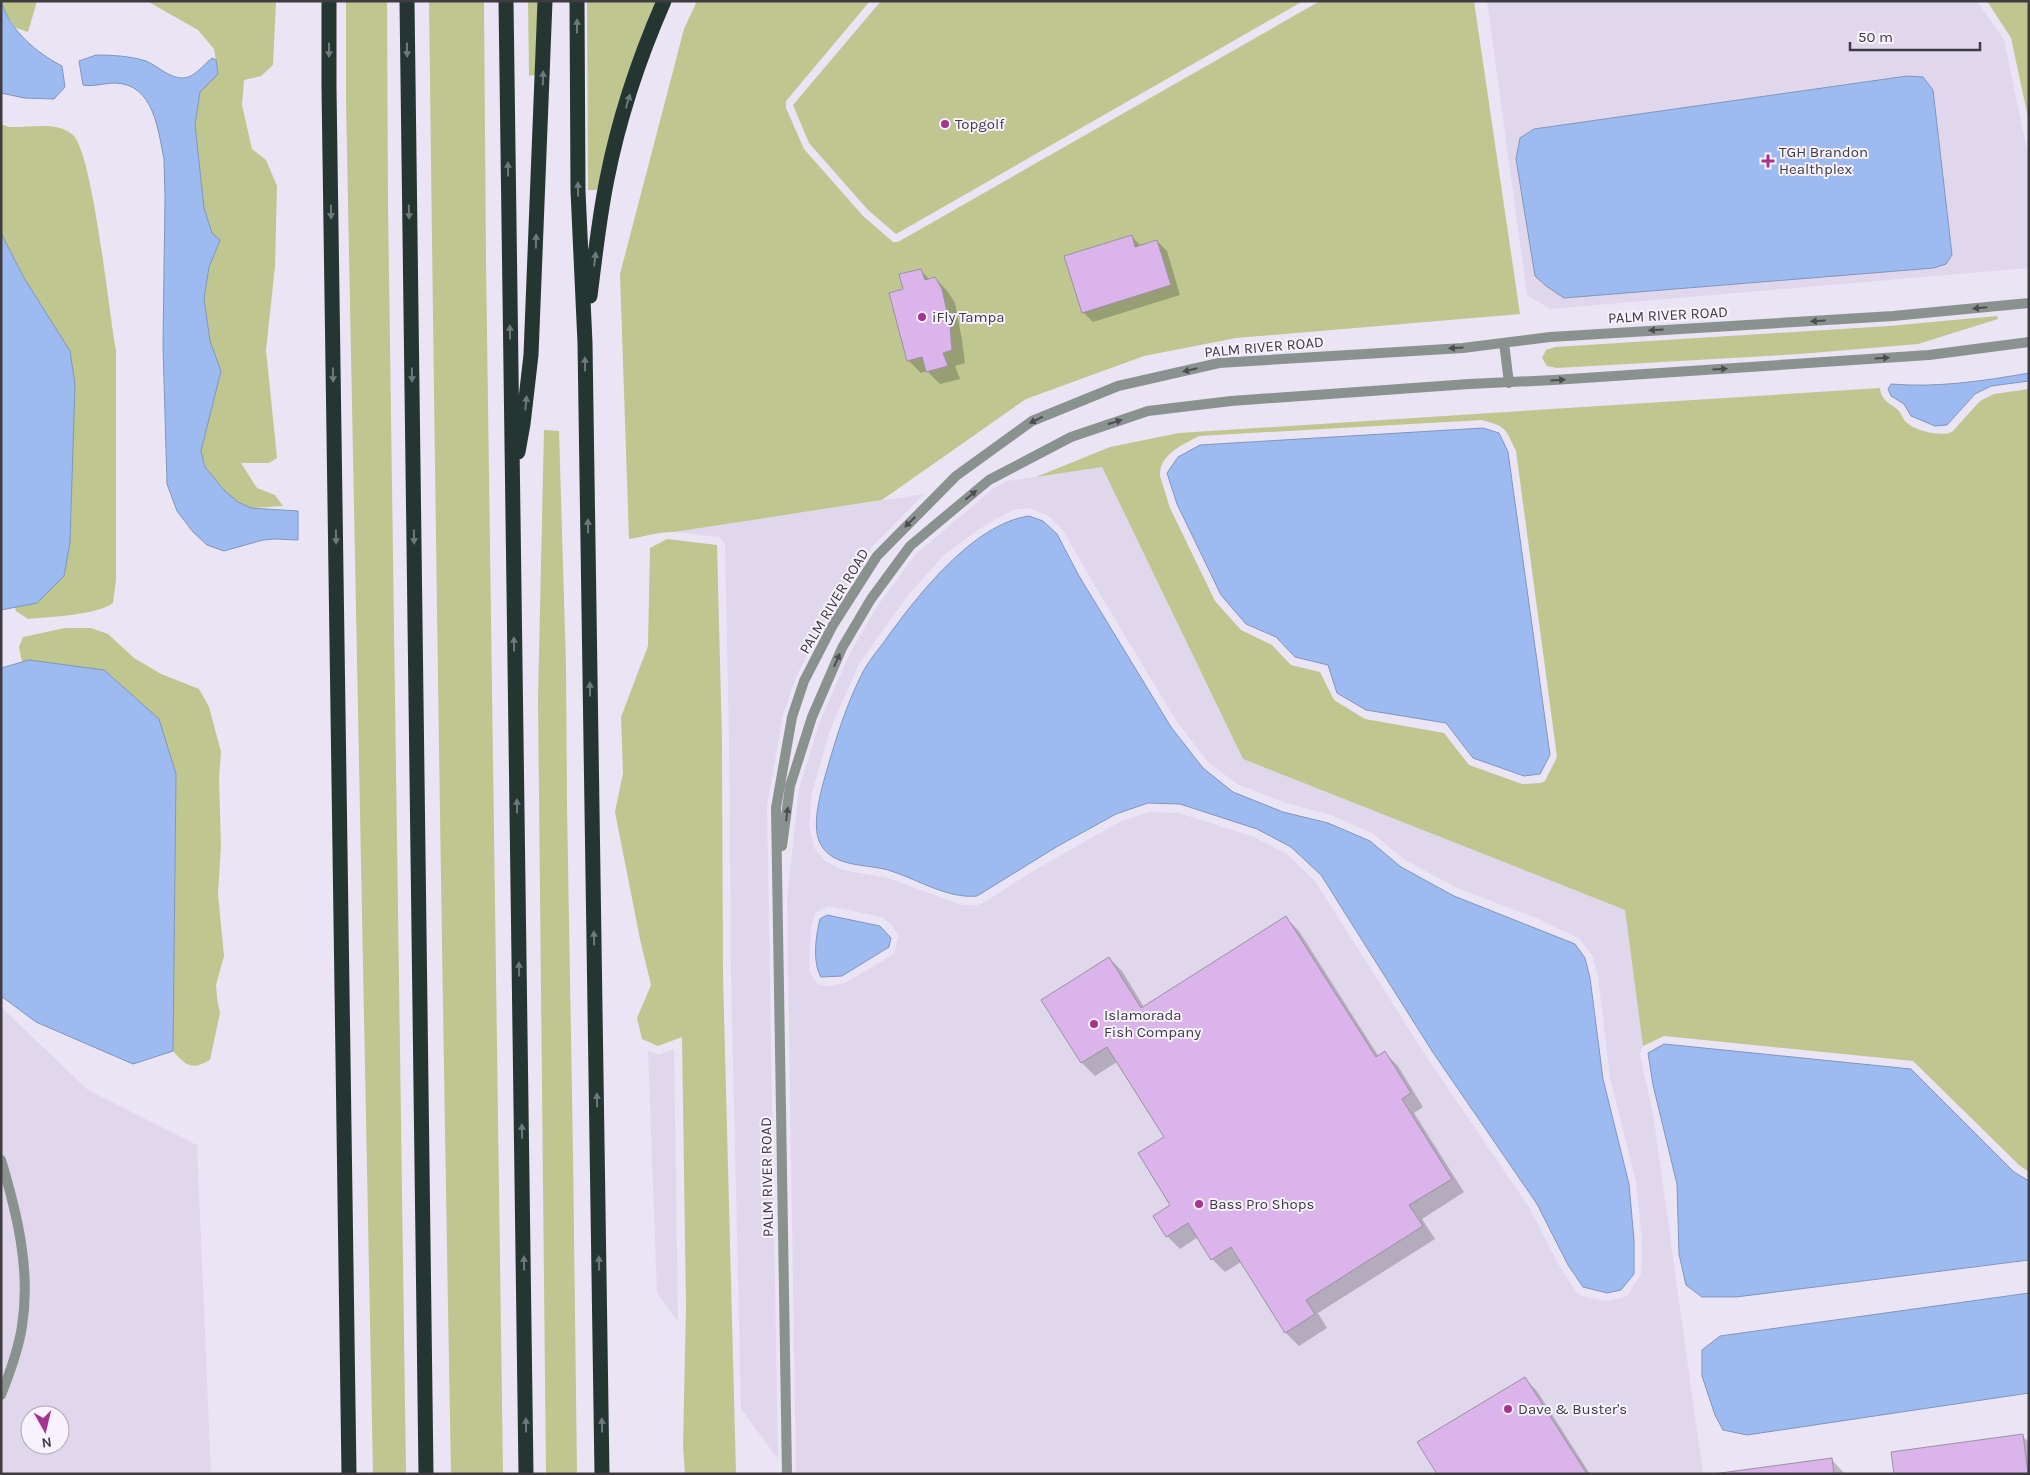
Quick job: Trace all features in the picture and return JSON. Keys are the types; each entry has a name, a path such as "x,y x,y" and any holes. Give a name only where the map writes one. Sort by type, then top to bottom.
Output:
{"highway":[{"path":"329,1 349,1474"},
{"path":"407,1 426,1474"},
{"path":"506,1 526,1474"},
{"path":"512,485 523,424 531,355 545,1"},
{"path":"577,1 578,192 585,343 602,1474"},
{"path":"585,343 607,178 620,124 637,71 664,1"}],"street":[{"name":"PALM RIVER ROAD","path":"787,1474 776,808 792,718 804,682 833,625 877,556 956,476 1032,421 1118,386 1219,363 1463,348 1550,337 1892,316 2029,303"},
{"name":"PALM RIVER ROAD","path":"778,879 790,786 812,717 842,648 871,599 910,546 989,480 1070,437 1148,411 1231,402 1469,384 1509,383 1929,355 2029,342"},
{"path":"1504,343 1509,383"},
{"path":"1,1160 18,1228 25,1276 22,1326 1,1395"}],"shaded area":[{"name":"TGH Brandon Healthplex","path":"1487,1 1977,1 2004,40 2027,150 2029,173 2029,268 1550,309 1527,295"},
{"path":"1102,467 1243,759 1625,910 1643,1046 1640,1054 1654,1120 1703,1474 796,1474 787,899 799,789 820,721 850,653 878,605 916,554 994,488 1007,481","holes":["1028,508 1047,515 1063,530 1177,722 1208,762 1237,784 1285,803 1331,815 1372,833 1405,860 1457,888 1536,918 1580,939 1592,955 1598,976 1610,1077 1636,1182 1642,1240 1641,1274 1627,1296 1606,1301 1582,1296 1577,1293 1561,1269 1530,1209 1426,1056 1315,881 1287,854 1254,837 1179,813 1149,812 1119,822 978,905 962,905 888,878 842,870 825,861 814,848 809,826 812,793 830,730 859,664 908,595 946,553 987,524 1013,510","828,906 882,917 892,925 897,933 898,938 894,954 845,983 829,986 817,984 809,970 811,927 815,913"]},
{"path":"924,494 871,548 826,619 796,677 783,715 767,806 778,1459 741,1409 731,975 725,545 720,537 674,532"},
{"path":"1,1007 88,1090 197,1145 211,1474 1,1474"},
{"path":"674,1049 678,1322 657,1293 648,1051 659,1055"}],"green space":[{"path":"2,1 37,1 28,32 16,28 4,11"},
{"path":"147,1 276,1 273,65 261,76 244,80 242,105 252,149 266,160 277,186 275,266 266,350 277,458 269,463 241,463 257,488 275,495 283,506 251,508 238,502 224,490 205,467 201,451 221,371 210,341 204,299 209,267 220,240 212,233 204,208 195,125 200,92 218,74 214,49 198,30"},
{"path":"346,1 387,1 388,204 406,1474 373,1474 346,100"},
{"path":"429,1 484,1 503,1474 451,1474"},
{"path":"528,1 538,1 535,75 529,76"},
{"path":"587,1 656,1 622,92 597,190 588,190"},
{"path":"697,1 870,1 786,101 786,108 804,149 863,216 893,242 898,242 1320,1 1474,1 1520,314 1236,338 1144,356 1026,399 882,500 658,533 629,539 620,274 684,29"},
{"name":"Topgolf","path":"881,1 1303,1 896,234 868,210 809,143 793,105"},
{"path":"1987,1 2029,1 2029,122 2011,38"},
{"path":"1,124 9,127 50,126 72,134 80,146 87,170 105,271 116,350 116,580 113,603 96,610 73,615 28,619 16,611 15,607 37,603 64,576 70,543 72,499 24,278 1,233"},
{"path":"1997,316 1998,319 1918,344 1800,354 1557,368 1547,366 1542,358 1546,350 1555,347 1889,326"},
{"path":"1880,388 1883,398 1898,410 1910,425 1941,434 1952,432 1980,401 1994,394 2029,389 2029,1172 2019,1165 1913,1061 1664,1036 1643,1046 1625,910 1243,759 1102,467 1036,477 1110,447 1179,433","holes":["1482,420 1501,427 1507,433 1516,451 1557,757 1545,781 1541,783 1522,784 1469,765 1444,733 1365,719 1334,700 1320,672 1291,665 1272,645 1241,630 1215,601 1170,508 1160,476 1161,468 1168,456 1180,446 1199,436"]},
{"path":"544,430 559,431 566,665 577,1474 546,1474 538,699"},
{"path":"667,539 717,545 722,740 723,975 736,1474 685,1474 683,1446 686,1306 682,1037 658,1046 642,1039 637,1018 651,985 615,812 623,773 621,717 648,646 650,548"},
{"path":"65,628 91,628 108,634 134,658 161,674 199,689 209,707 221,752 219,778 221,846 218,894 224,956 216,985 220,1013 210,1060 199,1065 186,1064 173,1051 176,774 30,660 22,662 19,647 23,637"}],"water":[{"path":"1,1 5,12 17,31 42,54 62,66 65,87 54,99 24,98 1,93"},
{"path":"96,55 140,59 179,78 188,77 195,73 212,58 216,60 218,74 200,92 195,125 204,208 212,233 220,240 209,267 204,299 210,341 221,371 201,451 205,467 224,490 238,502 251,508 298,511 298,540 263,540 224,551 207,545 193,532 177,511 167,484 163,345 164,159 152,110 138,91 128,85 115,83 83,85 79,61"},
{"path":"1907,76 1923,77 1933,90 1952,255 1946,264 1934,268 1564,298 1535,276 1516,159 1520,138 1534,129"},
{"path":"1,233 24,278 70,351 75,384 70,543 64,576 37,603 1,610"},
{"path":"2029,373 2029,381 1991,386 1975,394 1947,425 1935,426 1911,416 1904,404 1891,396 1888,389 1891,384 1960,383"},
{"path":"1483,428 1499,433 1508,452 1550,755 1540,774 1524,776 1473,758 1446,723 1366,710 1337,693 1328,665 1295,657 1276,637 1246,624 1221,595 1177,504 1167,473 1178,457 1200,445"},
{"path":"1029,516 1043,521 1057,534 1079,576 1171,727 1203,768 1233,792 1283,812 1328,823 1370,841 1401,867 1454,896 1575,944 1585,958 1590,978 1603,1079 1629,1184 1634,1240 1634,1274 1621,1290 1607,1293 1583,1287 1568,1265 1537,1204 1432,1051 1321,875 1291,847 1257,829 1180,804 1148,803 1116,814 1058,846 977,896 955,895 944,892 891,871 842,861 826,851 817,836 816,827 820,798 842,720 866,666 914,602 948,564 988,532 1008,522"},
{"path":"29,660 104,670 159,719 176,774 173,1051 133,1064 36,1022 1,996 1,668"},
{"path":"827,915 880,926 891,938 889,947 842,976 821,977 816,964 816,940 820,919"},
{"path":"1664,1044 1911,1069 2014,1172 2029,1181 2029,1260 1736,1297 1702,1297 1686,1285 1679,1254 1677,1184 1653,1085 1648,1053"},
{"path":"2029,1293 2029,1393 1747,1435 1723,1430 1715,1415 1702,1376 1702,1350 1720,1336"}],"building":[{"path":"1132,235 1135,247 1157,240 1171,285 1082,313 1064,256"},
{"name":"iFly Tampa","path":"921,269 925,280 935,277 942,289 950,326 952,350 943,353 948,366 926,372 922,357 907,361 889,293 903,289 899,274"},
{"path":"1286,916 1376,1057 1385,1051 1411,1093 1402,1099 1452,1179 1409,1205 1423,1226 1306,1300 1315,1314 1285,1333 1231,1247 1211,1260 1188,1223 1166,1237 1153,1216 1170,1205 1138,1153 1164,1137 1107,1047 1081,1063 1041,1000 1109,957 1141,1008"},
{"name":"Dave & Buster's","path":"1525,1377 1587,1474 1437,1474 1417,1442"},
{"path":"2023,1434 2028,1474 1894,1474 1891,1452"},
{"path":"1832,1458 1834,1474 1713,1474"}],"place":[{"name":"Topgolf","path":"945,124"},
{"name":"TGH Brandon Healthplex","path":"1768,161"},
{"name":"iFly Tampa","path":"922,317"},
{"name":"Islamorada Fish Company","path":"1094,1024"},
{"name":"Bass Pro Shops","path":"1199,1204"},
{"name":"Dave & Buster's","path":"1508,1409"}]}
